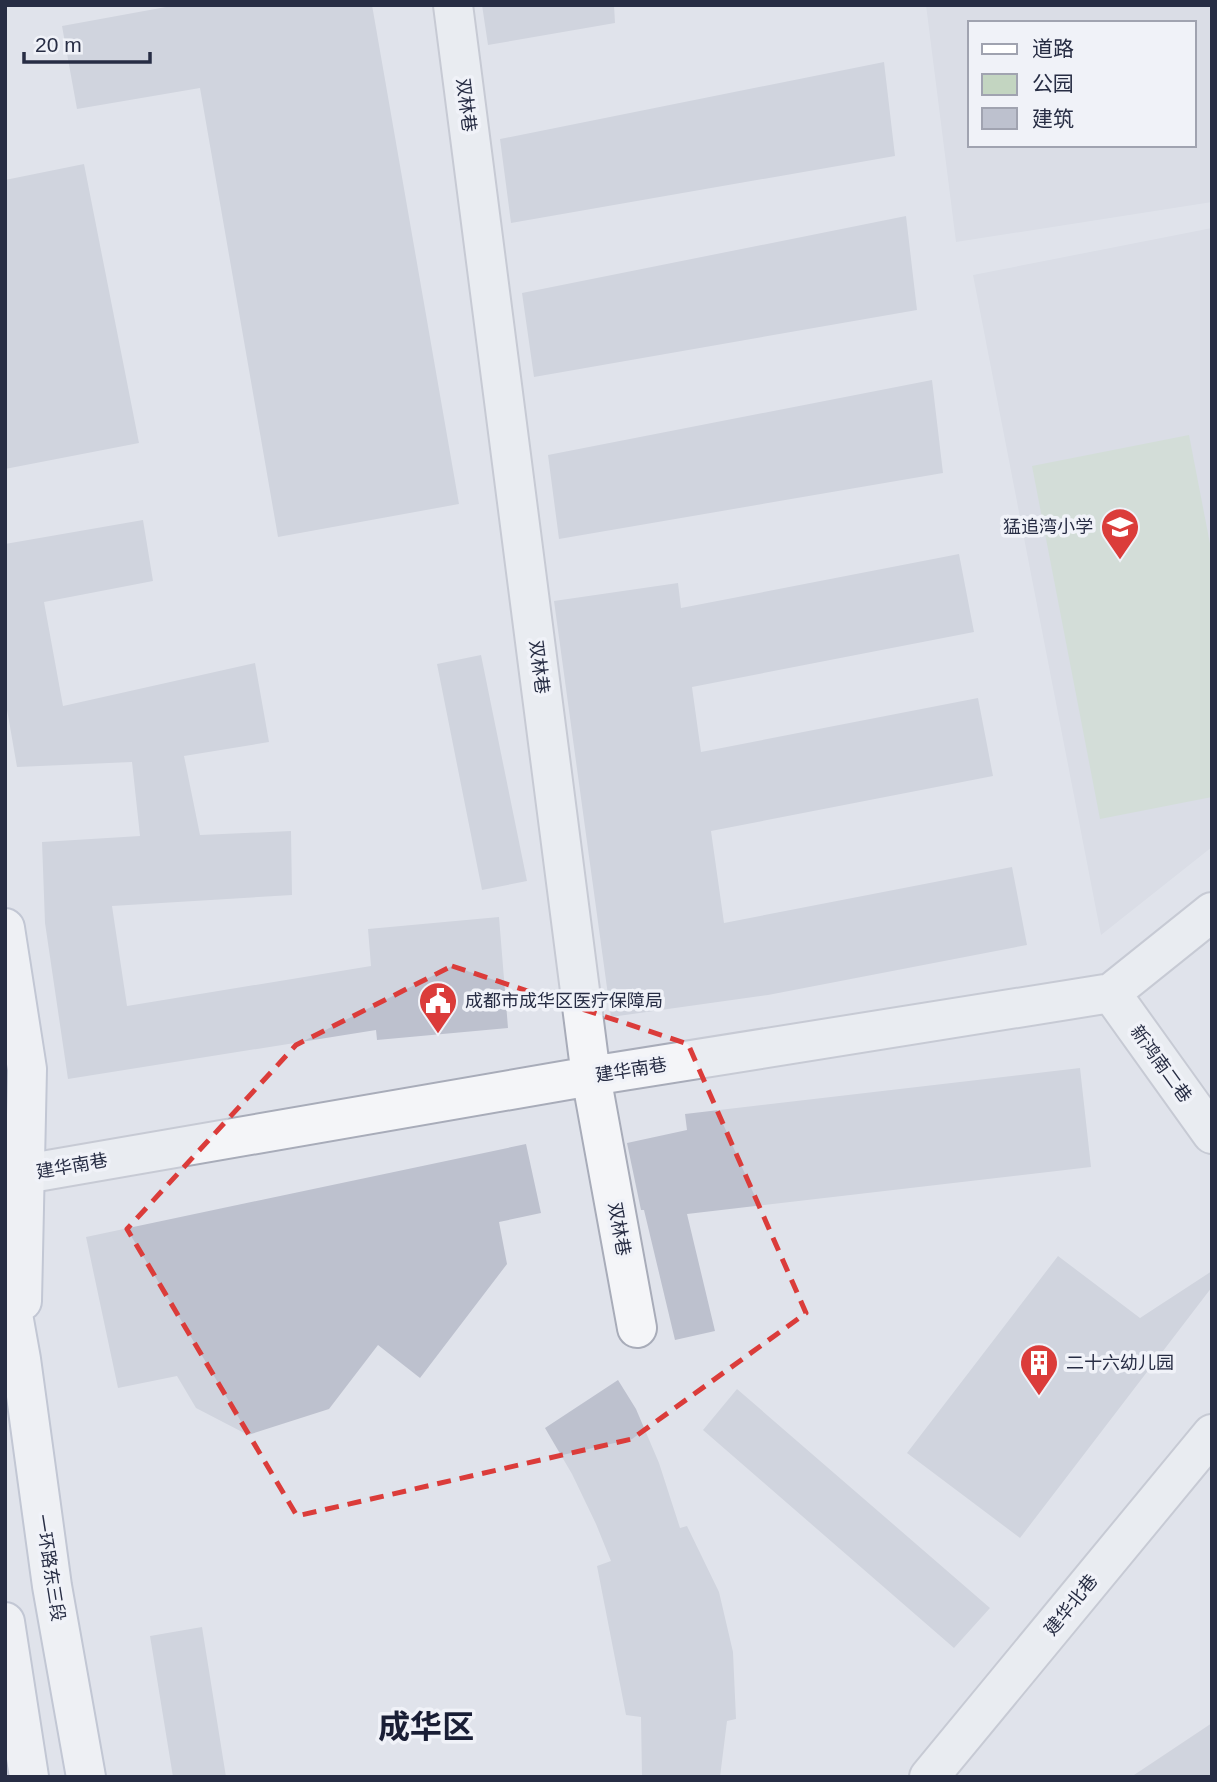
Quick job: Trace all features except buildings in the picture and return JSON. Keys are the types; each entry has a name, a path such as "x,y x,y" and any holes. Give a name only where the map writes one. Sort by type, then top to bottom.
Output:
{"main road":[{"path":"5,928 27,1069 21,1359"},
{"path":"5,1270 21,1359"},
{"name":"一环路东三段","path":"21,1359 52,1586 86,1777"},
{"path":"5,1622 29,1777"}],"street":[{"name":"双林巷","path":"453,5 591,1076 636,1328"},
{"name":"建华南巷","path":"25,1174 591,1076 1111,993 1212,912"},
{"name":"新鸿南二巷","path":"1111,993 1212,1134"},
{"name":"建华北巷","path":"929,1777 1212,1434"}],"highlighted area":[{"path":"452,966 688,1044 806,1313 632,1439 297,1516 127,1229 296,1045"}],"shaded area":[{"path":"926,5 1212,5 1212,202 956,242"},
{"name":"猛追湾小学","path":"1212,228 1212,847 1101,935 973,275"}],"green space":[{"path":"1189,435 1212,554 1212,797 1100,819 1032,466"}],"place":[{"name":"猛追湾小学","path":"1120,561"},
{"name":"成都市成华区医疗保障局","path":"438,1035"},
{"name":"二十六幼儿园","path":"1039,1397"}],"district":[{"name":"成华区","path":"426,1727"}]}
